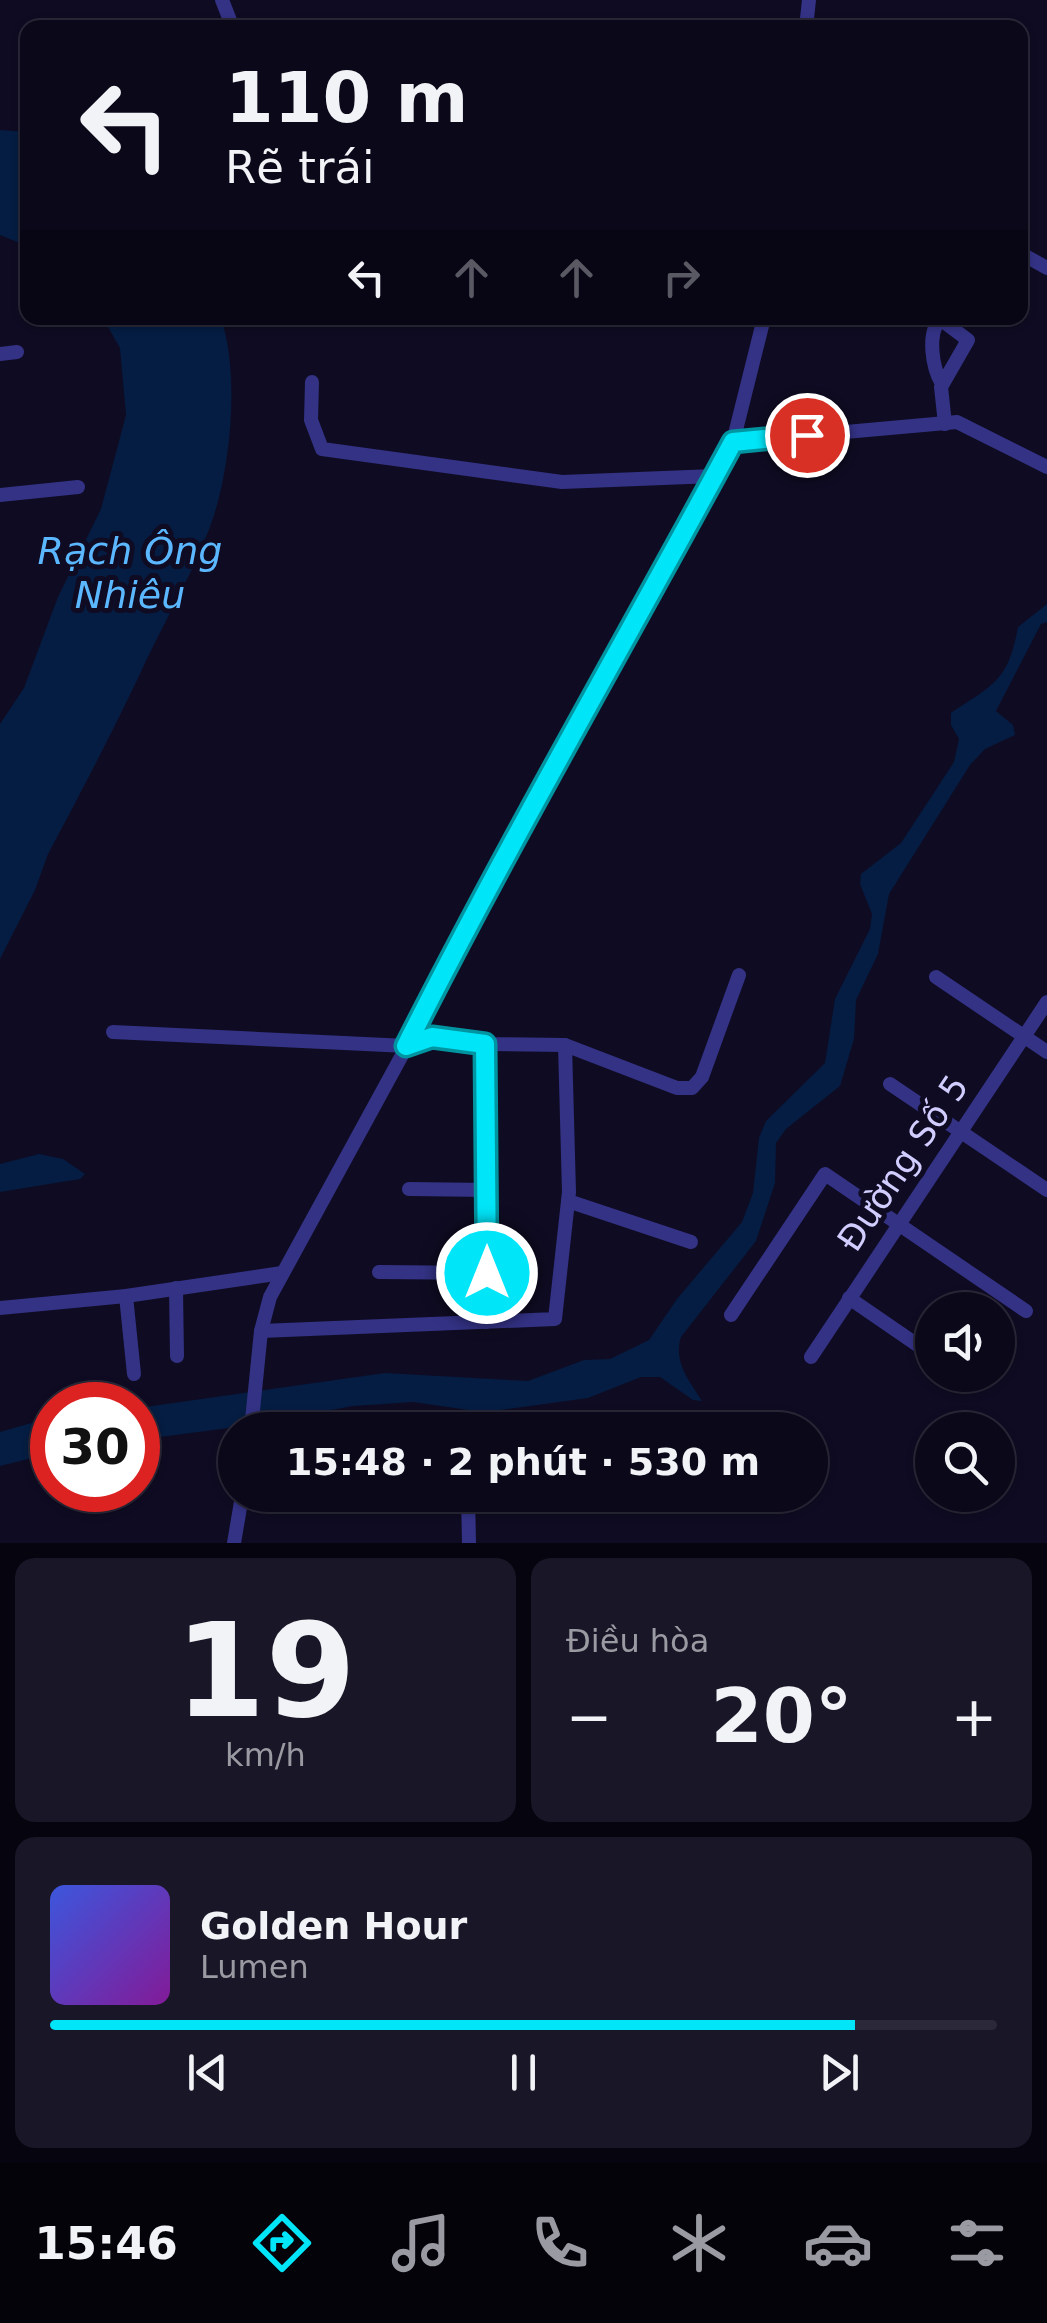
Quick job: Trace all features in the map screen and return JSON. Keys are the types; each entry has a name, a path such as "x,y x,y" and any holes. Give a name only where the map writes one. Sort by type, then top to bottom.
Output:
{"street":[{"path":"253,1412 260,1330 282,1272 406,1046 480,899 542,795 733,442 762,325"},
{"path":"0,354 17,352"},
{"path":"312,382 311,420 322,449 562,482 714,476"},
{"path":"942,384 945,424"},
{"path":"733,442 957,422 1047,468"},
{"path":"0,495 78,487"},
{"path":"113,1032 406,1046 432,1037 485,1044 565,1045 677,1088 692,1088 702,1077 739,975"},
{"path":"936,978 1047,1052"},
{"name":"Đường Số 5","path":"811,1357 1047,1002"},
{"path":"485,1044 486,1322"},
{"path":"260,1330 555,1320 568,1201 565,1045"},
{"path":"890,1084 1047,1190"},
{"path":"731,1315 825,1174 1026,1311"},
{"path":"410,1189 488,1190"},
{"path":"568,1201 691,1242"},
{"path":"0,1308 126,1296 282,1272"},
{"path":"379,1272 487,1273"},
{"path":"176,1288 177,1356"},
{"path":"126,1296 134,1374"},
{"path":"850,1298 915,1343"},
{"path":"234,1543 239,1512"},
{"path":"468,1512 469,1543"}],"water":[{"path":"0,130 20,131 20,243 0,235"},
{"name":"Rạch Ông Nhiêu","path":"107,325 223,325 231,394 223,478 194,566 48,854 35,890 0,959 0,724 24,688 58,597 101,509 126,415 120,348"},
{"path":"1047,604 1047,622 1041,624 996,711 1013,725 1015,735 985,749 970,765 889,894 878,954 856,1000 854,1039 840,1086 786,1129 776,1143 775,1183 756,1241 681,1337 681,1363 702,1401 693,1400 660,1377 641,1377 588,1398 482,1412 413,1402 321,1412 218,1412 218,1429 160,1437 160,1405 385,1373 528,1381 584,1360 610,1359 649,1340 677,1299 742,1222 753,1193 759,1138 766,1121 825,1063 835,999 870,929 872,914 860,884 861,874 901,843 954,762 959,739 951,725 951,713 997,679 1009,659 1018,627"},
{"path":"39,1154 63,1159 85,1174 80,1179 0,1192 0,1164"},
{"path":"30,1423 30,1458 0,1466 0,1432"}],"route":[{"path":"487,1273 485,1044 432,1037 406,1046 480,899 542,795 733,442 807,435"}]}
